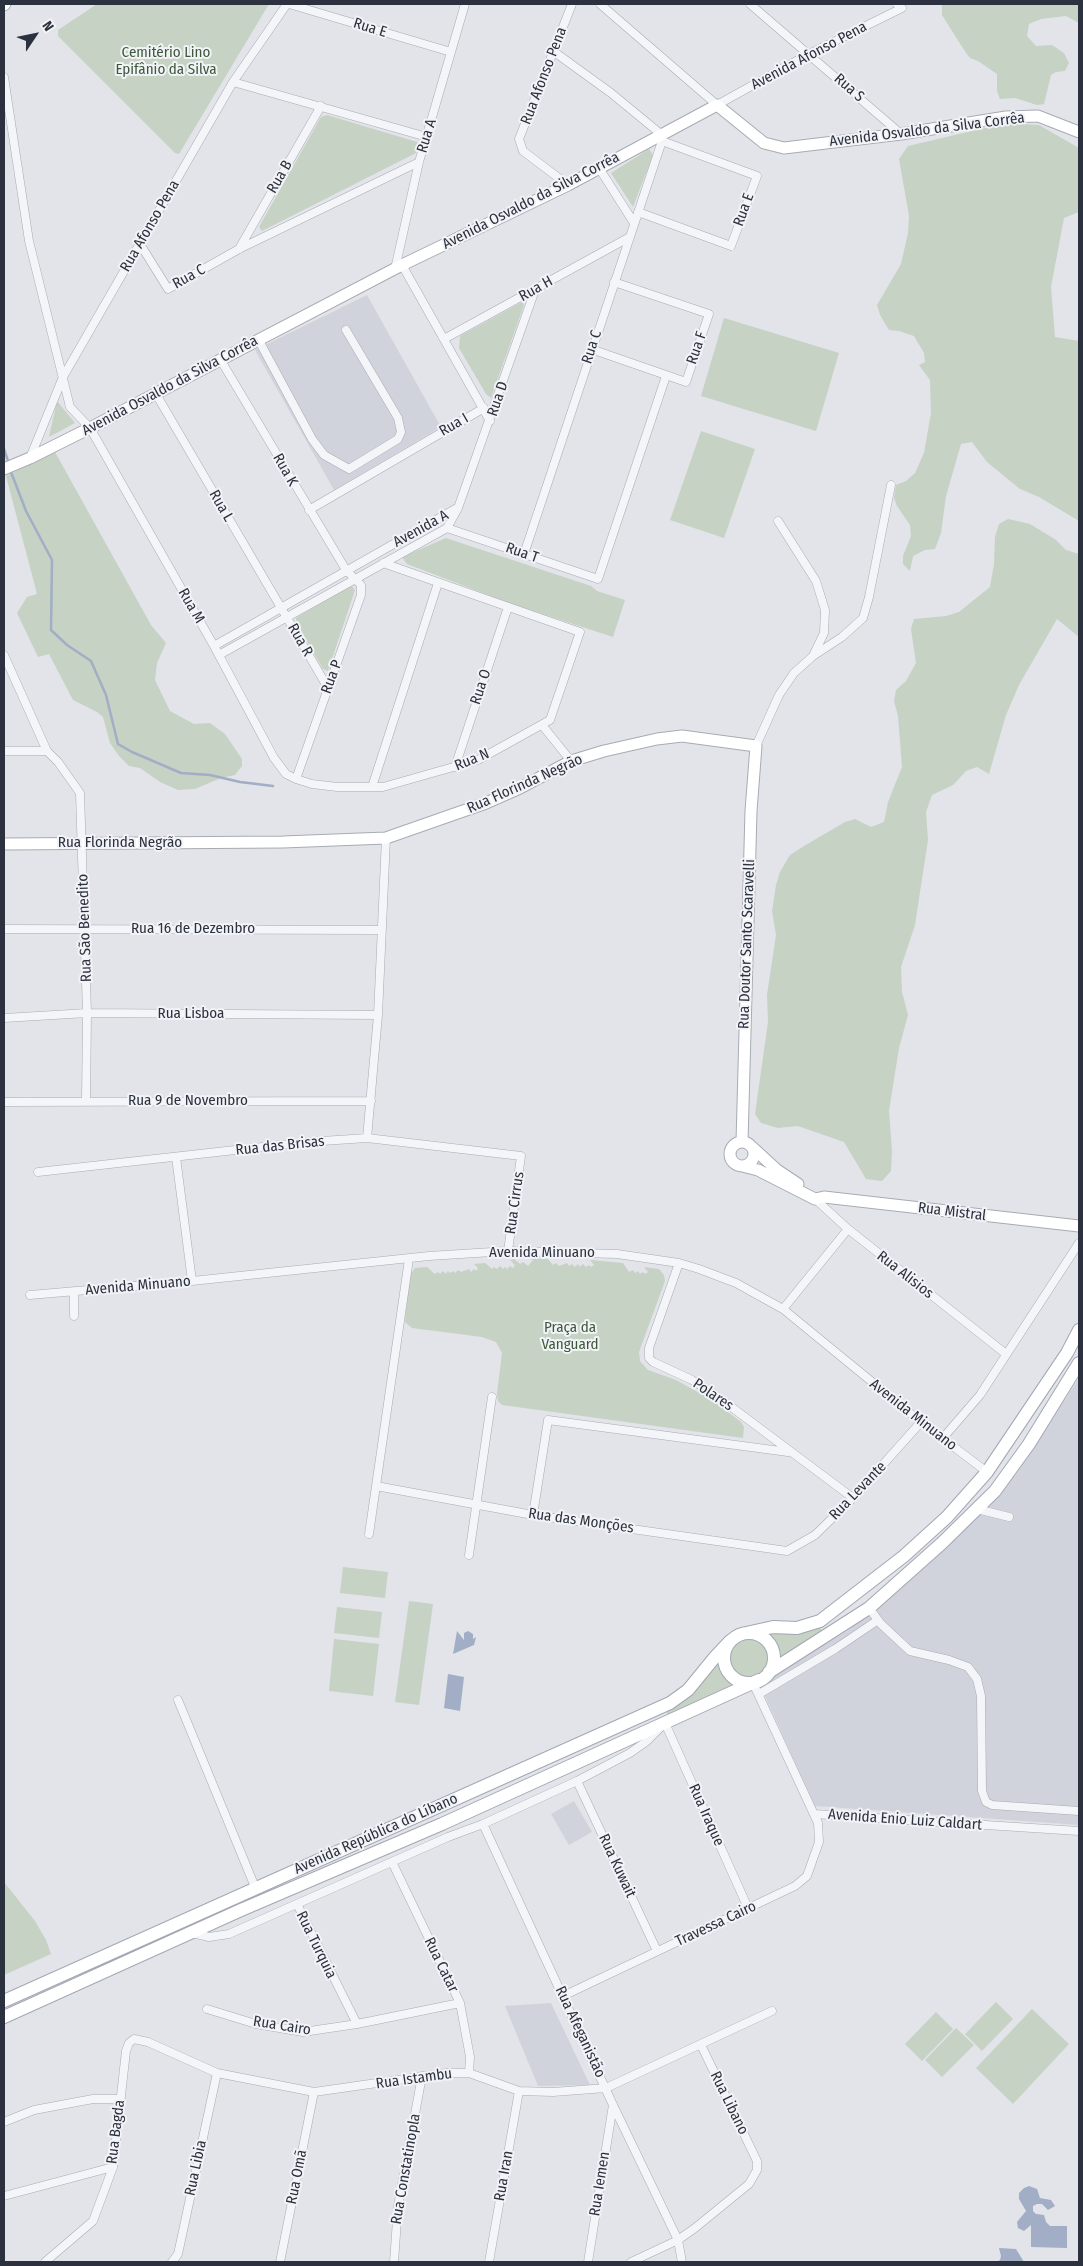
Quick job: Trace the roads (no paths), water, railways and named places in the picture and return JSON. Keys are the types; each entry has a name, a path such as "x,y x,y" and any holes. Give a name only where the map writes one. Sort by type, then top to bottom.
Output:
{"main road":[{"name":"Avenida República do Líbano","path":"4,2001 255,1887 670,1703 688,1690 730,1641 746,1633 773,1627 793,1628 807,1626 832,1613 904,1556 940,1524 987,1472 1066,1353 1079,1330"},
{"name":"Avenida República do Líbano","path":"4,2017 190,1932 442,1824 760,1682 869,1608 996,1491 1029,1444 1079,1363"},
{"path":"730,1641 724,1657 729,1673 735,1679 760,1682 774,1659 770,1645 760,1636 746,1633"}],"street":[{"name":"Rua E","path":"288,4 451,52"},
{"name":"Rua Afonso Pena","path":"30,458 63,377 233,82 288,4"},
{"name":"Rua A","path":"399,267 419,162 465,4"},
{"name":"Rua Afonso Pena","path":"568,185 523,151 519,139 572,4"},
{"path":"600,4 716,105"},
{"name":"Rua S","path":"750,4 901,134"},
{"name":"Avenida Afonso Pena","path":"716,105 900,6"},
{"path":"553,51 611,93 662,138"},
{"name":"Rua M","path":"4,77 29,241 70,407 90,428 214,646 274,758 286,774 296,779"},
{"path":"233,82 427,137"},
{"name":"Avenida Osvaldo da Silva Corrêa","path":"4,468 30,458 90,428 399,267 662,138 716,105 764,143 784,148 901,134 1006,117 1038,116 1079,132"},
{"name":"Rua B","path":"239,249 321,106"},
{"name":"Rua E","path":"638,212 731,246 757,176 662,138"},
{"name":"Rua C","path":"524,554 662,138"},
{"name":"Rua C","path":"140,244 168,290 239,249 419,162"},
{"path":"599,168 634,223"},
{"name":"Rua H","path":"444,339 628,238"},
{"name":"Rua I","path":"309,510 484,408 399,267"},
{"name":"Rua F","path":"591,349 686,382 709,314 614,282"},
{"name":"Rua D","path":"458,508 536,290"},
{"path":"258,340 312,439 324,455 348,469 398,439 402,432 398,418 346,330"},
{"name":"Rua K","path":"220,359 309,510 346,570 354,578"},
{"name":"Rua T","path":"446,528 598,579 666,376"},
{"name":"Rua L","path":"156,394 287,618"},
{"path":"484,408 490,421"},
{"path":"756,746 779,695 794,673 813,656 842,638 863,618 892,485"},
{"name":"Avenida A","path":"214,646 280,606 458,508"},
{"name":"Avenida A","path":"219,655 446,528 458,508"},
{"path":"778,521 816,581 825,610 824,633 813,656"},
{"path":"383,562 508,608"},
{"name":"Rua P","path":"296,779 361,596 361,585 354,578"},
{"path":"372,787 438,583"},
{"name":"Rua N","path":"296,779 312,784 337,787 383,787 478,760 550,720 580,632 508,608"},
{"name":"Rua O","path":"455,767 508,608"},
{"name":"Rua R","path":"287,618 328,688"},
{"name":"Rua São Benedito","path":"4,655 47,750 80,793 83,843 83,928 88,1013 86,1102"},
{"path":"542,725 571,761"},
{"name":"Rua Florinda Negrão","path":"4,844 283,842 386,838 486,803 520,788 571,761 604,750 682,736 756,746"},
{"name":"Rua Doutor Santo Scaravelli","path":"747,1144 751,811 756,746"},
{"path":"4,751 47,750"},
{"path":"367,1138 378,1015 386,838"},
{"name":"Rua 16 de Dezembro","path":"4,929 381,930"},
{"name":"Rua Lisboa","path":"4,1018 88,1013 378,1015"},
{"name":"Rua 9 de Novembro","path":"4,1102 371,1101"},
{"name":"Rua das Brisas","path":"38,1172 307,1142 367,1138 521,1156"},
{"path":"734,1144 747,1144 777,1170 816,1195 758,1170 734,1163 730,1156 734,1144"},
{"path":"742,1166 749,1164 754,1158 747,1144"},
{"name":"Rua Cirrus","path":"508,1251 521,1156"},
{"path":"176,1157 192,1281"},
{"name":"Rua Mistral","path":"816,1195 1078,1228"},
{"name":"Rua Alisios","path":"816,1195 848,1229 1006,1354"},
{"path":"782,1309 848,1229"},
{"path":"943,1438 980,1395 1079,1243"},
{"name":"Avenida Minuano","path":"30,1295 192,1281 409,1258 508,1251 617,1254 679,1263 699,1268 736,1283 782,1309 987,1472"},
{"path":"369,1534 409,1258"},
{"name":"Polares","path":"679,1263 649,1348 649,1358 653,1362 692,1380 714,1394 853,1498"},
{"path":"74,1292 74,1316"},
{"path":"469,1554 492,1397"},
{"path":"533,1514 548,1420 790,1452"},
{"name":"Rua Levante","path":"787,1551 814,1534 853,1498 922,1422"},
{"name":"Rua das Monções","path":"376,1486 476,1505 787,1551"},
{"path":"977,1509 1009,1517"},
{"path":"869,1608 878,1620 910,1651 949,1660 968,1667 977,1679 982,1711 982,1791 986,1802 992,1805 1079,1811"},
{"path":"760,1682 835,1649 878,1620"},
{"name":"Avenida Enio Luiz Caldart","path":"760,1682 814,1814 1079,1831"},
{"path":"178,1700 255,1887"},
{"name":"Avenida República do Líbano","path":"190,1932 209,1937 229,1934 448,1837 483,1824 577,1781 641,1745 665,1723"},
{"name":"Rua Iraque","path":"665,1723 748,1908"},
{"name":"Rua Kuwait","path":"577,1781 657,1952"},
{"name":"Travessa Cairo","path":"562,1996 795,1886 808,1876 814,1862 820,1837 818,1823 814,1814"},
{"path":"442,1824 448,1837"},
{"name":"Rua Afeganistão","path":"483,1824 613,2105 678,2240 682,2262"},
{"name":"Rua Catar","path":"392,1862 460,2004 470,2057 469,2073"},
{"name":"Rua Turquia","path":"297,1904 336,1986 357,2024"},
{"path":"357,2024 460,2004"},
{"name":"Rua Cairo","path":"207,2009 256,2024 303,2032 357,2024"},
{"name":"Rua Istambu","path":"134,2039 148,2042 217,2073 314,2092 422,2076 469,2073 519,2091 553,2092 606,2088 772,2011"},
{"name":"Rua Bagda","path":"45,2262 94,2221 113,2167 127,2047 134,2039"},
{"name":"Rua Libano","path":"678,2240 749,2184 757,2170 757,2160 701,2045"},
{"name":"Rua Libia","path":"172,2262 178,2254 217,2073"},
{"name":"Rua Constatinopla","path":"394,2262 398,2206 422,2076"},
{"name":"Rua Iran","path":"489,2262 519,2091"},
{"name":"Rua Omã","path":"280,2262 314,2092"},
{"path":"4,2122 34,2110 93,2099 120,2099"},
{"name":"Rua Iemen","path":"588,2262 613,2105"},
{"path":"4,2196 113,2167"},
{"path":"631,2262 678,2240"}],"water":[{"path":"457,1631 464,1640 464,1633 468,1631 473,1634 473,1639 476,1637 474,1645 453,1654"},
{"path":"448,1674 464,1677 460,1711 444,1708"},
{"path":"1029,2186 1037,2189 1040,2198 1051,2200 1055,2206 1048,2210 1042,2204 1037,2204 1033,2206 1033,2211 1036,2214 1044,2215 1046,2222 1050,2226 1067,2226 1067,2248 1031,2247 1031,2225 1024,2231 1018,2228 1017,2222 1026,2211 1019,2199 1019,2193"},
{"path":"999,2248 1016,2249 1024,2262 996,2262 1000,2260 1001,2256"}],"waterway":[{"path":"4,449 8,461"},
{"path":"11,472 26,511 52,560 51,630 67,645 91,661 106,695 118,744 181,773 210,775 240,782 273,786"}],"park label":[{"name":"Cemitério Lino Epifânio da Silva","path":"166,62"},
{"name":"Praça da Vanguard","path":"570,1336"}]}
